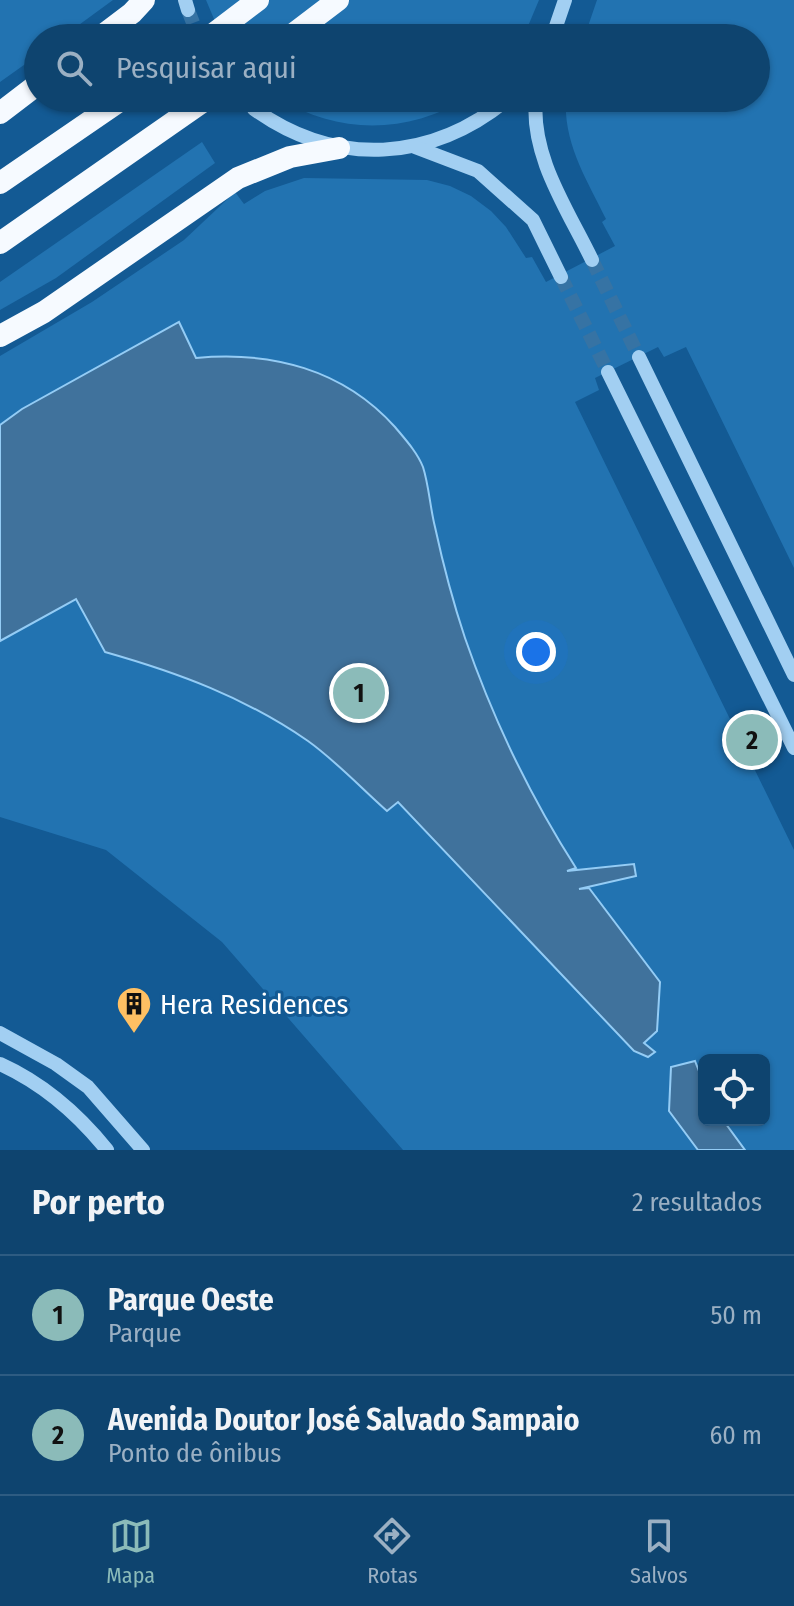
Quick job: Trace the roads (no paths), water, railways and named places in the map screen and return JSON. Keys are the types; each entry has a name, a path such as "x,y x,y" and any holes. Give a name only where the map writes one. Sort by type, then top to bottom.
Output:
{"highway":[{"path":"117,24 144,0"},
{"path":"226,24 258,0"},
{"path":"306,24 338,0"},
{"path":"0,113 24,95"},
{"path":"0,183 104,112"},
{"path":"0,243 188,112"},
{"path":"0,336 44,312 238,178 290,157 339,148"}],"street":[{"path":"557,24 565,0"},
{"path":"259,112 302,137 339,148 377,151 415,147 452,136 492,112"},
{"path":"535,112 542,157 592,260"},
{"path":"415,147 478,171 533,220 561,277"},
{"path":"639,357 794,675"},
{"path":"608,372 794,748"},
{"path":"0,1033 56,1064 88,1087 143,1150"},
{"path":"0,1064 42,1087 80,1120 107,1150"}],"tunnel":[{"path":"188,10 194,24"},
{"path":"592,260 639,357"},
{"path":"561,277 608,372"}],"place":[{"name":"Parque Oeste","path":"359,693"},
{"name":"Avenida Doutor José Salvado Sampaio","path":"752,740"},
{"name":"Hera Residences","path":"134,1035"}]}
